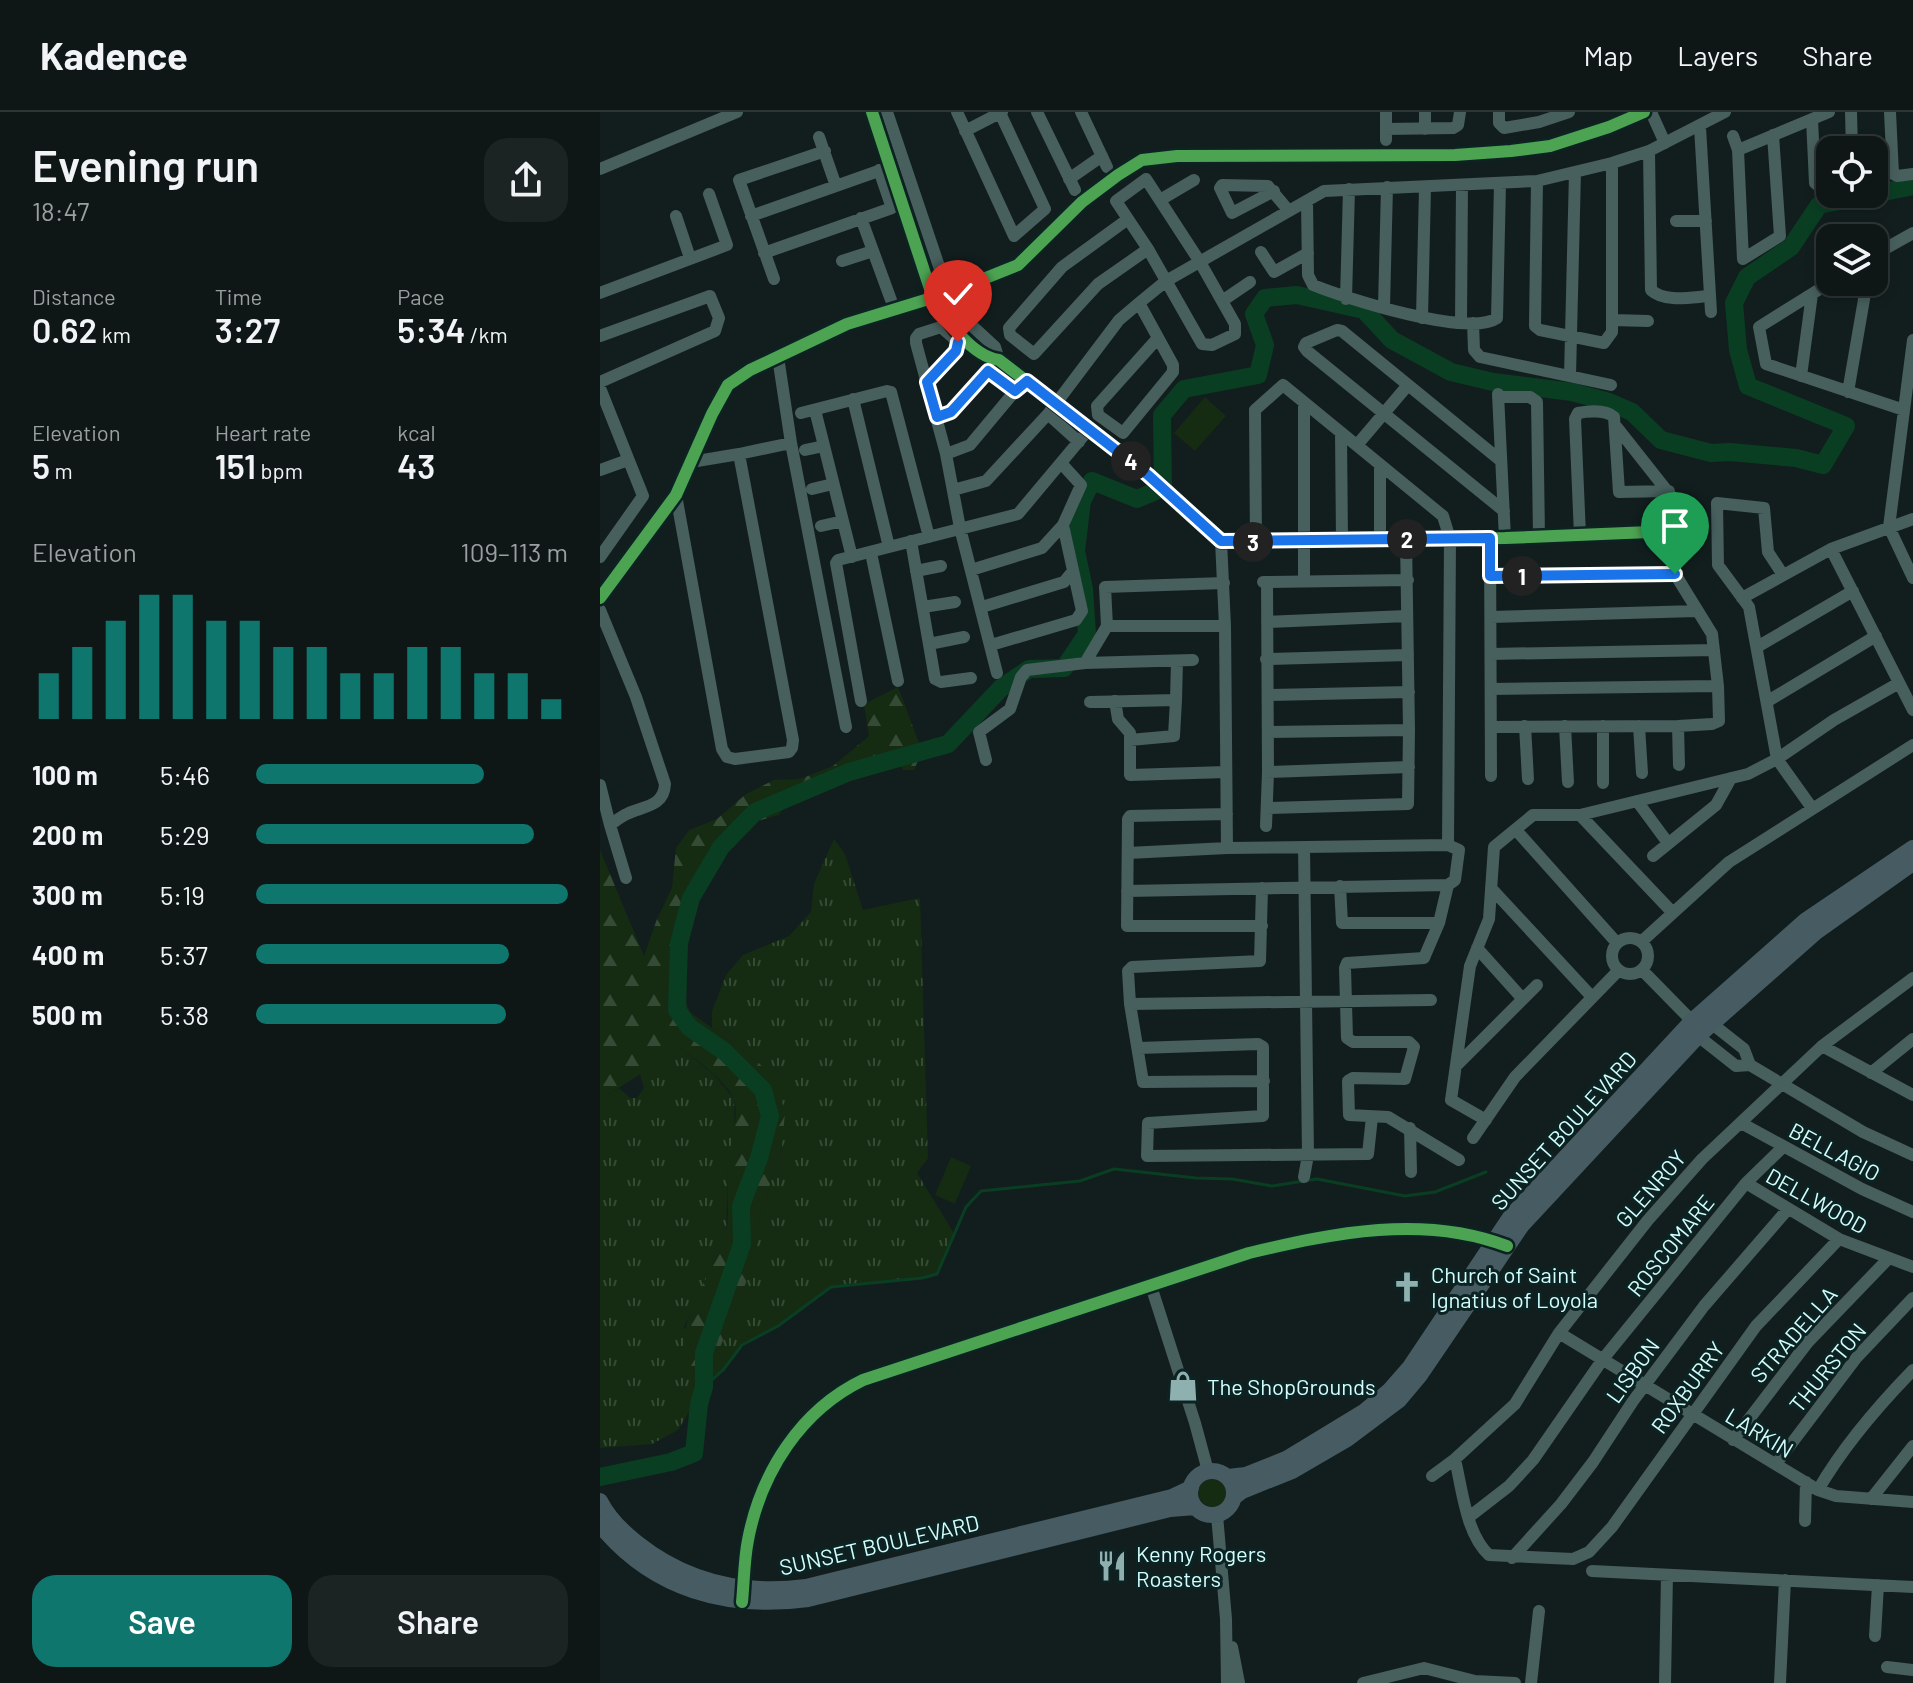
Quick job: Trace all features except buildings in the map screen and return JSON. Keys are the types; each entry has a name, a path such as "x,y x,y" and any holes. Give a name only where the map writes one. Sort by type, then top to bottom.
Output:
{"main road":[{"name":"SUNSET BOULEVARD","path":"1234,1497 1292,1471 1347,1439 1399,1400 1420,1375 1501,1244 1511,1216 1805,921 1913,848"},
{"name":"SUNSET BOULEVARD","path":"1695,1029 1711,1023 1816,932 1913,863"},
{"name":"SUNSET BOULEVARD","path":"1228,1477 1246,1475 1286,1459 1352,1420 1389,1391 1501,1244"},
{"path":"1208,1471 1219,1471 1228,1477 1234,1486 1230,1507 1217,1515 1205,1514 1195,1507 1191,1488 1195,1479 1208,1471"},
{"name":"SUNSET BOULEVARD","path":"600,1501 628,1536 665,1563 743,1595 763,1590 806,1587 1172,1497 1191,1488"},
{"name":"SUNSET BOULEVARD","path":"600,1525 617,1544 657,1574 697,1593 808,1599 1175,1508 1195,1507"}],"street":[{"path":"600,169 737,112"},
{"path":"957,112 965,131 1014,236 1045,209 1001,113 965,131"},
{"path":"1037,112 1072,184 1105,161 1081,112"},
{"path":"1386,112 1386,134 1453,128 1458,125 1460,112"},
{"path":"1425,112 1425,129"},
{"path":"1499,112 1499,123 1504,128 1569,112"},
{"path":"600,598 676,495 728,385 750,370 847,324 948,293 1018,265 1082,202 1142,160 1177,156 1455,155 1511,151 1550,146 1644,112"},
{"path":"1651,112 1665,143"},
{"path":"953,490 986,481 1051,408 1119,320 1166,281 1324,191 1537,181 1649,151 1725,112"},
{"path":"1738,150 1829,112"},
{"path":"1851,112 1852,136"},
{"path":"1890,112 1893,174 1913,174"},
{"path":"764,253 892,208 873,116 889,113 948,293 957,312 995,347 999,360"},
{"path":"1812,119 1816,184"},
{"path":"1700,127 1711,312"},
{"path":"1733,136 1738,150 1743,259 1780,236 1773,135"},
{"path":"819,137 836,186"},
{"path":"774,279 739,180 825,151"},
{"path":"1649,151 1651,290 1667,298 1710,296"},
{"path":"751,216 903,162"},
{"path":"1537,181 1535,325 1540,331 1598,344 1606,343 1612,332 1612,163"},
{"path":"884,168 933,298 947,319 987,359 999,360 1027,381 1079,442"},
{"path":"1570,376 1575,172"},
{"path":"1146,179 1200,262 1235,324 1235,334 1206,346 1202,344 1128,219 1116,201 1146,179"},
{"path":"1160,200 1194,180"},
{"path":"1307,201 1308,275 1313,285 1346,299 1422,318 1467,323 1493,321 1497,318 1500,184"},
{"path":"1462,185 1467,323 1474,350 1480,357 1611,385"},
{"path":"1384,307 1387,187"},
{"path":"1422,318 1425,188"},
{"path":"1346,299 1349,189"},
{"path":"1274,191 1289,211"},
{"path":"600,293 727,245 709,194"},
{"path":"676,216 690,258"},
{"path":"861,218 891,300"},
{"path":"1128,219 1062,267 1009,328 1010,335 1034,354 1098,284 1148,249"},
{"path":"1676,221 1706,221"},
{"path":"1888,247 1913,233"},
{"path":"842,261 873,251"},
{"path":"1261,252 1274,272 1308,253"},
{"path":"1222,301 1250,282"},
{"path":"1816,291 1759,327 1766,364 1904,410"},
{"path":"1801,376 1812,294"},
{"path":"600,336 710,296 719,318 715,331 600,382"},
{"path":"1848,392 1865,296"},
{"path":"1139,303 1173,365 1173,372 1123,433 1098,415 1097,406 1157,339"},
{"path":"1612,320 1648,321"},
{"path":"1500,460 1342,331 1337,330 1306,343 1307,351 1504,511"},
{"path":"1913,340 1889,527 1913,578"},
{"path":"778,357 791,443 846,727"},
{"path":"937,417 951,412 988,371 1015,391"},
{"path":"946,454 970,445 1027,381"},
{"path":"927,382 997,673"},
{"path":"1256,542 1255,410 1283,385 1443,516 1450,539 1448,845"},
{"path":"1357,445 1408,385"},
{"path":"600,388 643,496 600,557"},
{"path":"801,413 891,392 929,537"},
{"path":"1505,538 1498,396 1530,397 1537,402 1539,536"},
{"path":"853,399 889,547"},
{"path":"1304,403 1304,581"},
{"path":"1051,408 1090,428 1173,496 1221,541 1505,538 1674,531"},
{"path":"815,410 852,557"},
{"path":"1580,535 1575,419 1578,413 1586,411 1614,417 1619,492 1669,491"},
{"path":"600,429 614,423"},
{"path":"1491,727 1678,726 1719,721 1712,634 1675,574 1675,501 1615,425"},
{"path":"861,701 836,563 838,560 1018,514 1090,428"},
{"path":"1341,433 1342,540"},
{"path":"691,462 791,443"},
{"path":"805,450 824,446"},
{"path":"676,495 722,749 727,757 735,759 789,752 793,740 739,454"},
{"path":"600,470 628,460"},
{"path":"971,570 1042,548 1063,525 1081,485 1061,463"},
{"path":"1380,465 1380,540"},
{"path":"812,489 833,484"},
{"path":"1783,575 1768,552 1764,508 1717,503 1718,565 1749,607 1777,759 1812,808"},
{"path":"1742,598 1831,549 1913,519"},
{"path":"821,526 843,521"},
{"path":"991,645 1076,620 1082,611 1063,525"},
{"path":"1490,538 1491,776"},
{"path":"1267,808 1404,805 1410,799 1406,539"},
{"path":"911,541 937,681 971,678"},
{"path":"1221,541 1227,848"},
{"path":"1831,549 1913,710"},
{"path":"871,553 898,681"},
{"path":"916,571 941,566"},
{"path":"982,607 1064,582 1073,571"},
{"path":"1490,576 1675,574"},
{"path":"1266,826 1268,695 1263,582 1408,580"},
{"path":"1085,663 1107,626 1105,587 1224,583"},
{"path":"1757,647 1853,591"},
{"path":"923,607 955,602"},
{"path":"600,610 636,697 665,784 663,797 658,802 626,814 610,825"},
{"path":"1491,617 1696,611"},
{"path":"1267,622 1407,616"},
{"path":"1107,626 1225,626"},
{"path":"1768,701 1876,636"},
{"path":"929,644 964,637"},
{"path":"1491,654 1714,650"},
{"path":"1266,659 1408,655"},
{"path":"986,760 979,732 1010,709 1024,672 1085,663 1193,660"},
{"path":"1130,740 1174,736 1177,661"},
{"path":"1486,1120 1451,1100 1470,966 1489,919 1494,847 1533,815 1580,815 1748,774 1899,683"},
{"path":"1491,689 1718,686"},
{"path":"1268,695 1409,692"},
{"path":"1090,702 1176,700"},
{"path":"1115,701 1118,719 1128,729 1130,775 1226,772"},
{"path":"1525,726 1528,779"},
{"path":"1565,726 1568,782"},
{"path":"1603,726 1603,783"},
{"path":"1639,726 1642,773"},
{"path":"1678,726 1679,765"},
{"path":"1268,732 1409,730"},
{"path":"1641,942 1729,862 1913,745"},
{"path":"1268,772 1409,767"},
{"path":"1653,856 1716,805 1731,778"},
{"path":"600,785 626,878"},
{"path":"1637,801 1668,843"},
{"path":"1227,814 1130,816 1128,927 1262,926"},
{"path":"1580,815 1673,913"},
{"path":"1516,830 1617,943"},
{"path":"1127,891 1448,885 1455,880 1459,850 1448,845 1227,848 1128,853"},
{"path":"1304,847 1308,1155 1304,1177"},
{"path":"1448,885 1439,923 1424,958 1347,963 1349,1041 1409,1042 1414,1047 1405,1079 1353,1078 1348,1081 1349,1115 1388,1117 1459,1160"},
{"path":"1340,886 1342,923 1439,923"},
{"path":"1262,888 1262,958 1257,962 1129,968 1130,1004 1143,1082 1264,1081"},
{"path":"1491,888 1592,997"},
{"path":"1617,943 1632,938 1641,942 1648,956 1642,970"},
{"path":"1617,943 1613,960 1619,970 1628,974 1642,970"},
{"path":"1477,948 1521,997"},
{"path":"1473,1138 1515,1077 1619,970"},
{"path":"1642,970 1695,1029 1736,1066 1750,1065 1863,1132 1913,1155"},
{"name":"GLENROY","path":"1432,1476 1515,1404 1559,1333 1648,1220 1702,1159 1822,1046 1913,978"},
{"path":"1456,1066 1521,997 1537,985"},
{"path":"1130,1004 1431,1000"},
{"path":"1711,1023 1744,1049 1750,1065"},
{"path":"1871,1073 1912,1041"},
{"path":"1139,1048 1261,1044 1265,1112 1261,1118 1148,1123 1146,1154 1150,1157 1368,1154 1372,1117"},
{"path":"1822,1046 1913,1095"},
{"name":"BELLAGIO","path":"1741,1123 1862,1189 1913,1212"},
{"path":"1410,1128 1411,1172"},
{"name":"ROSCOMARE","path":"1469,1517 1509,1486 1533,1460 1603,1359 1746,1183 1783,1147"},
{"name":"DELLWOOD","path":"1746,1183 1839,1239 1913,1267"},
{"name":"LISBON","path":"1512,1558 1561,1504 1704,1306 1788,1209"},
{"path":"743,1595 748,1540 776,1463 794,1434 813,1413 835,1394 863,1380 1249,1253 1339,1234 1384,1229 1463,1233 1501,1244"},
{"name":"ROXBURRY","path":"1512,1558 1573,1559 1589,1552 1612,1527 1756,1326 1839,1239"},
{"name":"STRADELLA","path":"1733,1440 1808,1342 1888,1259"},
{"path":"1151,1286 1208,1471"},
{"name":"THURSTON","path":"1776,1464 1857,1357 1913,1298"},
{"name":"LARKIN","path":"1559,1333 1818,1490 1836,1496 1913,1502"},
{"path":"1818,1490 1838,1456 1885,1398 1913,1370"},
{"path":"1871,1499 1913,1446"},
{"path":"1455,1459 1469,1517 1482,1549 1489,1555 1512,1558"},
{"path":"1805,1521 1806,1482"},
{"path":"1217,1515 1226,1619 1227,1683"},
{"path":"1592,1571 1913,1587"},
{"path":"1665,1683 1667,1575"},
{"path":"1780,1683 1785,1580"},
{"path":"1875,1636 1878,1585"},
{"path":"1531,1683 1539,1611"},
{"path":"1226,1619 1239,1683"},
{"path":"1887,1667 1913,1670"},
{"path":"1363,1683 1416,1668 1475,1681 1515,1683"},
{"path":"1416,1668 1419,1683"}],"green space":[{"path":"1205,397 1226,416 1195,451 1174,433"},
{"path":"898,687 922,751 914,770 903,770 897,758 849,772 789,798 779,815 743,825 721,847 691,898 679,943 678,983 690,1012 759,1063 777,1085 785,1112 782,1146 756,1229 755,1260 717,1355 723,1370 699,1379 687,1366 683,1350 685,1331 699,1292 724,1240 728,1211 728,1161 736,1107 725,1086 681,1048 600,1100 600,850 644,956 672,888 676,848 689,830 717,819 746,794 774,780 800,779 833,766 869,736 864,704"},
{"path":"834,839 845,854 863,910 920,898 928,1158 917,1173 955,1235 937,1274 832,1287 778,1326 742,1345 723,1370 704,1387 678,1430 652,1444 600,1448 600,1100 619,1088 630,1098 637,1098 644,1088 640,1074 681,1048 714,1075 734,1099 735,1130 728,1160 726,1237 684,1327 705,1384 755,1260 756,1229 782,1146 759,1063 712,1028 712,1011 726,975 743,955 789,936 811,912 814,884"},
{"path":"951,1157 971,1166 955,1204 935,1195"},
{"path":"1213,1477 1224,1481 1228,1492 1224,1503 1213,1507 1202,1503 1198,1492 1202,1481"}],"waterway":[{"path":"600,1477 671,1462 694,1453 704,1387 704,1353 742,1244 741,1206 759,1158 770,1116 763,1090 725,1052 689,1027 677,1010 679,943 691,898 721,847 755,812 849,772 948,744 1001,688 1029,669 1064,668 1087,634 1084,589 1076,551 1082,501 1092,481 1137,499 1163,488 1162,415 1184,389 1258,375 1265,345 1254,314 1265,298 1297,295 1364,310 1392,340 1451,372 1493,382 1572,392 1609,402 1632,412 1661,440 1711,453 1796,458 1823,465 1846,426 1748,386 1738,350 1734,303 1747,277 1791,247 1819,205 1913,186"},
{"path":"704,1387 723,1370 742,1345 778,1326 831,1287 937,1274 966,1207 981,1191 1080,1181 1114,1169 1232,1179 1272,1186 1317,1179 1405,1196 1435,1192 1486,1172"}],"cycle path":[{"path":"872,112 933,298 953,326 979,352 999,360 1148,475 1221,541 1505,538 1674,531"},
{"path":"600,598 676,495 728,385 750,370 847,324 948,293 1018,265 1082,202 1142,160 1177,156 1455,155 1511,151 1550,146 1644,112"},
{"path":"742,1602 748,1540 754,1515 774,1467 787,1446 821,1408 863,1380 1249,1253 1313,1239 1411,1229 1475,1236 1507,1246"}],"place":[{"name":"Church of Saint Ignatius of Loyola","path":"1407,1287"},
{"name":"The ShopGrounds","path":"1183,1386"},
{"name":"Kenny Rogers Roasters","path":"1112,1566"}],"route":[{"path":"958,342 956,351 927,382 937,417 951,412 988,371 1015,391 1027,381 1148,475 1221,541 1490,538 1490,576 1675,574"}]}
